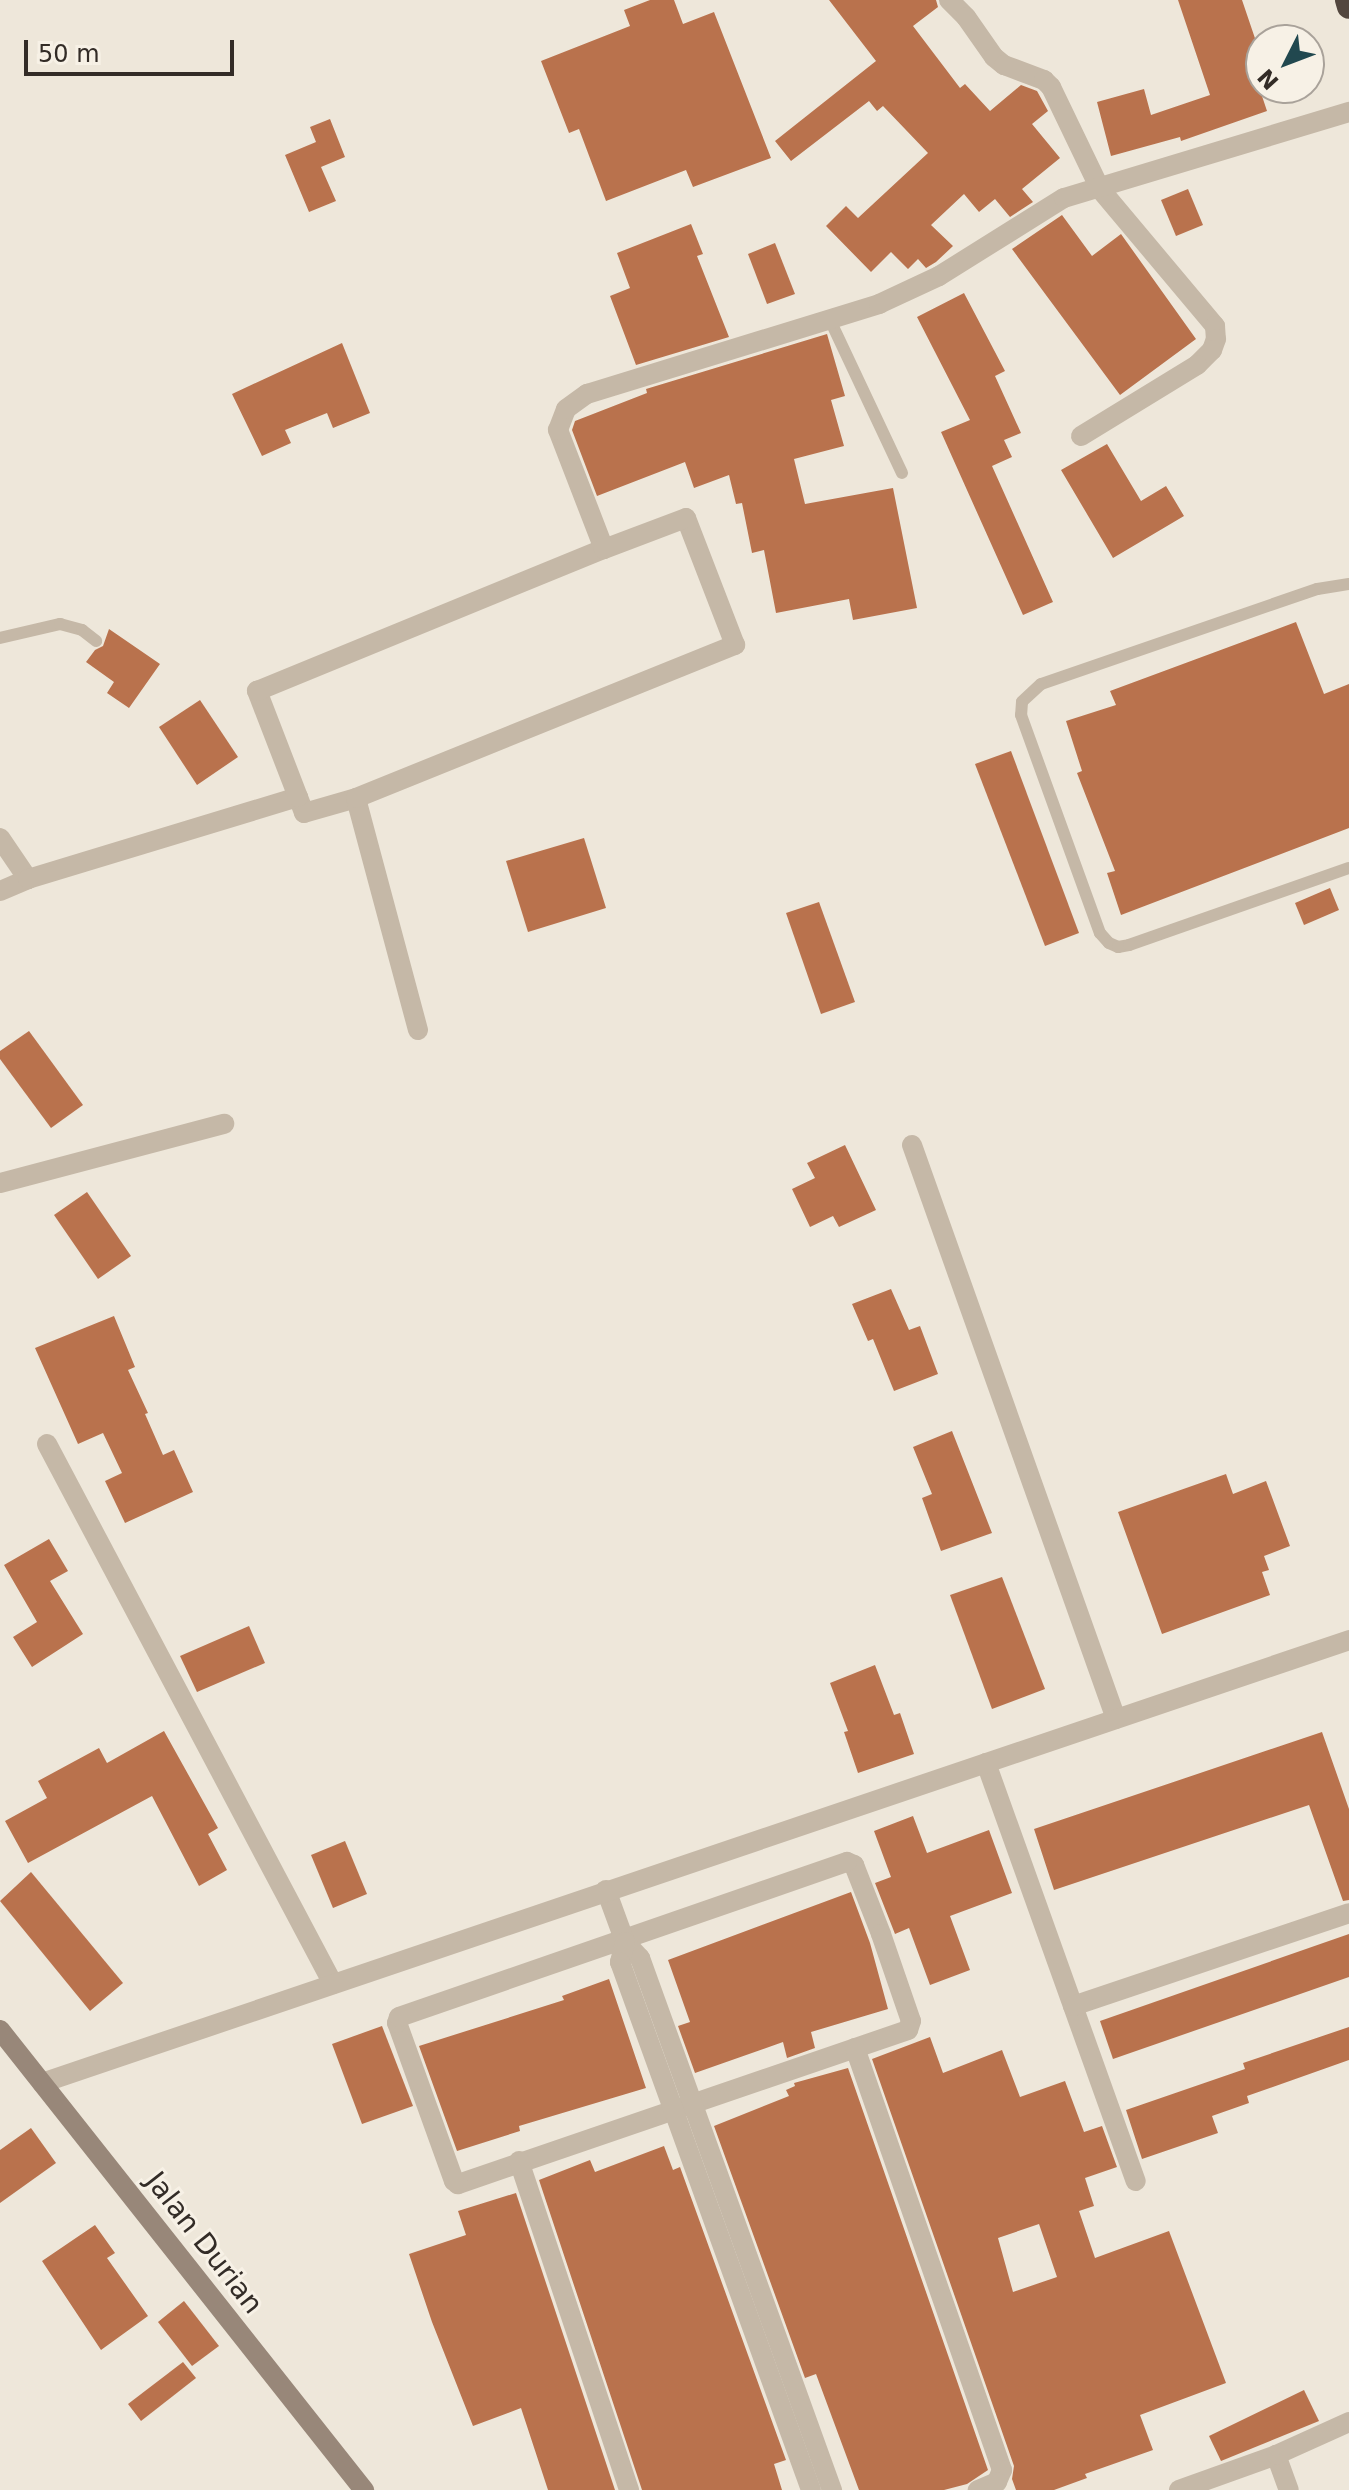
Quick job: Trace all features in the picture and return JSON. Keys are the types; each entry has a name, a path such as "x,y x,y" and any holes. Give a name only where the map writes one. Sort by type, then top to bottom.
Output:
{"highway":[{"path":"1347,0 1349,7"}],"street":[{"path":"949,0 966,17 994,57 1004,65 1044,80 1051,87 1100,189 1215,326 1216,339 1212,350 1197,365 1081,436"},
{"path":"604,549 558,430 566,409 587,394 830,320 910,290 1064,198 1349,112"},
{"path":"686,518 735,645 356,798 304,813 298,797 257,691 686,518"},
{"path":"0,891 28,879 298,797"},
{"path":"356,798 418,1030"},
{"path":"0,838 28,879"},
{"path":"0,1183 224,1124"},
{"path":"912,1145 1116,1719"},
{"path":"47,1444 333,1984"},
{"path":"42,2083 1349,1640"},
{"path":"986,1763 1136,2181"},
{"path":"851,1863 911,2021 903,2032 458,2184 454,2181 397,2020 401,2016 625,1942 851,1863"},
{"path":"606,1890 625,1942 640,1958 684,2106 811,2490"},
{"path":"1073,2006 1349,1913"},
{"name":"Jalan Durian","path":"0,2030 364,2490"},
{"path":"855,2048 1002,2470 997,2482 978,2490"},
{"path":"684,2106 832,2490"},
{"path":"519,2161 629,2490"},
{"path":"1179,2490 1276,2455 1349,2422"},
{"path":"1276,2455 1289,2490"}],"lane":[{"path":"830,320 902,473"},
{"path":"1349,584 1317,589 1041,684 1022,702 1021,715 1100,933 1109,943 1118,947 1129,945 1349,868"},
{"path":"0,638 60,624 82,630 96,641"}],"building":[{"path":"650,0 674,0 683,24 714,12 771,158 693,187 686,170 606,201 579,129 569,133 541,61 630,26 624,10"},
{"path":"829,0 936,0 938,7 913,26 960,88 965,84 990,111 1021,85 1037,91 1048,111 1032,124 1060,158 1022,189 1033,202 1010,217 995,199 979,212 964,194 931,225 953,246 936,262 926,268 918,259 908,269 891,252 871,272 826,226 846,206 858,218 928,153 883,106 877,111 869,101 791,161 775,141 876,61"},
{"path":"1178,0 1242,0 1250,24 1245,24 1245,104 1265,104 1267,111 1181,141 1180,137 1111,156 1097,102 1144,89 1151,115 1210,95"},
{"path":"330,119 345,157 321,167 336,201 309,212 285,155 316,142 310,127"},
{"path":"1188,189 1203,225 1176,236 1161,200"},
{"path":"1062,215 1092,256 1121,234 1196,339 1120,395 1012,249"},
{"path":"691,224 703,254 697,256 729,337 636,365 610,296 630,288 617,253"},
{"path":"775,243 795,294 767,304 748,254"},
{"path":"964,293 1005,371 995,376 1021,433 1004,440 1012,457 992,466 1053,602 1023,615 941,432 970,420 917,317"},
{"path":"827,334 845,396 831,400 844,446 794,459 805,504 893,488 917,608 853,620 849,599 776,613 764,550 752,553 742,503 736,504 729,475 694,488 685,462 597,496 572,430 575,421 647,393 646,389"},
{"path":"342,343 370,413 333,428 327,413 285,430 291,443 262,456 232,394"},
{"path":"1107,444 1141,501 1166,486 1184,516 1113,558 1061,470"},
{"path":"1296,622 1324,694 1349,684 1349,828 1121,915 1107,873 1115,871 1077,773 1082,771 1066,721 1116,705 1110,691"},
{"path":"109,629 160,664 129,708 107,693 114,682 86,662 95,650 103,646"},
{"path":"200,700 238,757 197,785 159,727"},
{"path":"1011,751 1079,933 1045,946 975,764"},
{"path":"584,838 606,908 528,932 506,861"},
{"path":"1330,888 1339,910 1304,925 1295,903"},
{"path":"819,902 855,1002 821,1014 786,913"},
{"path":"29,1031 83,1105 51,1128 0,1059 0,1051"},
{"path":"845,1145 876,1210 839,1227 833,1216 810,1227 792,1189 815,1178 807,1163"},
{"path":"87,1192 131,1256 98,1279 54,1215"},
{"path":"891,1289 909,1330 920,1326 938,1374 894,1391 873,1339 868,1341 852,1304"},
{"path":"114,1316 135,1367 128,1370 163,1455 174,1450 193,1492 125,1523 105,1481 122,1473 103,1433 78,1444 35,1348"},
{"path":"952,1431 992,1533 941,1551 922,1498 932,1494 913,1447"},
{"path":"1226,1474 1233,1494 1266,1481 1290,1546 1264,1556 1269,1570 1262,1572 1270,1595 1162,1634 1118,1512"},
{"path":"49,1539 68,1571 50,1581 83,1634 32,1667 13,1637 37,1622 4,1565"},
{"path":"1002,1577 1045,1689 992,1709 950,1595"},
{"path":"249,1626 265,1663 197,1692 180,1656"},
{"path":"875,1665 894,1715 900,1713 914,1754 858,1773 844,1732 848,1731 830,1683"},
{"path":"164,1731 218,1828 208,1834 227,1870 199,1886 152,1796 28,1863 5,1821 47,1798 38,1781 99,1748 107,1763"},
{"path":"1322,1732 1349,1809 1349,1900 1343,1901 1309,1805 1054,1890 1034,1829"},
{"path":"913,1816 927,1853 989,1830 1012,1893 950,1916 970,1970 930,1985 909,1928 895,1934 875,1883 891,1877 874,1831"},
{"path":"345,1841 367,1894 333,1908 311,1855"},
{"path":"31,1872 123,1983 90,2011 0,1901"},
{"path":"851,1892 870,1943 888,2009 811,2032 815,2048 787,2058 783,2042 695,2073 678,2026 690,2022 668,1960"},
{"path":"1349,1934 1349,1977 1113,2059 1100,2021"},
{"path":"609,1979 646,2088 519,2126 520,2131 457,2151 419,2046 564,2000 562,1996"},
{"path":"382,2026 413,2106 362,2124 332,2044"},
{"path":"1349,2027 1349,2060 1247,2096 1249,2103 1212,2116 1218,2133 1142,2159 1126,2110 1245,2069 1243,2063"},
{"path":"930,2037 943,2073 1002,2050 1020,2097 1065,2081 1084,2132 1102,2126 1117,2167 1085,2178 1094,2206 1079,2211 1095,2258 1169,2231 1226,2383 1140,2415 1153,2450 1085,2474 1087,2478 1054,2490 1016,2490 1012,2479 1014,2466 872,2059","holes":["1039,2224 1057,2277 1013,2292 998,2238"]},
{"path":"848,2068 988,2470 967,2484 944,2490 859,2490 816,2374 805,2378 714,2126 789,2096 786,2090 795,2086 794,2083"},
{"path":"31,2128 56,2163 0,2203 0,2150"},
{"path":"664,2146 673,2170 680,2167 786,2460 774,2464 782,2490 642,2490 539,2180 590,2160 595,2172"},
{"path":"516,2193 615,2490 548,2490 521,2408 473,2426 409,2254 466,2235 458,2211"},
{"path":"95,2225 115,2253 107,2258 148,2316 101,2350 42,2261"},
{"path":"184,2301 219,2346 192,2366 158,2322"},
{"path":"183,2362 196,2378 141,2421 128,2404"},
{"path":"1304,2390 1319,2421 1221,2461 1209,2436"}]}
